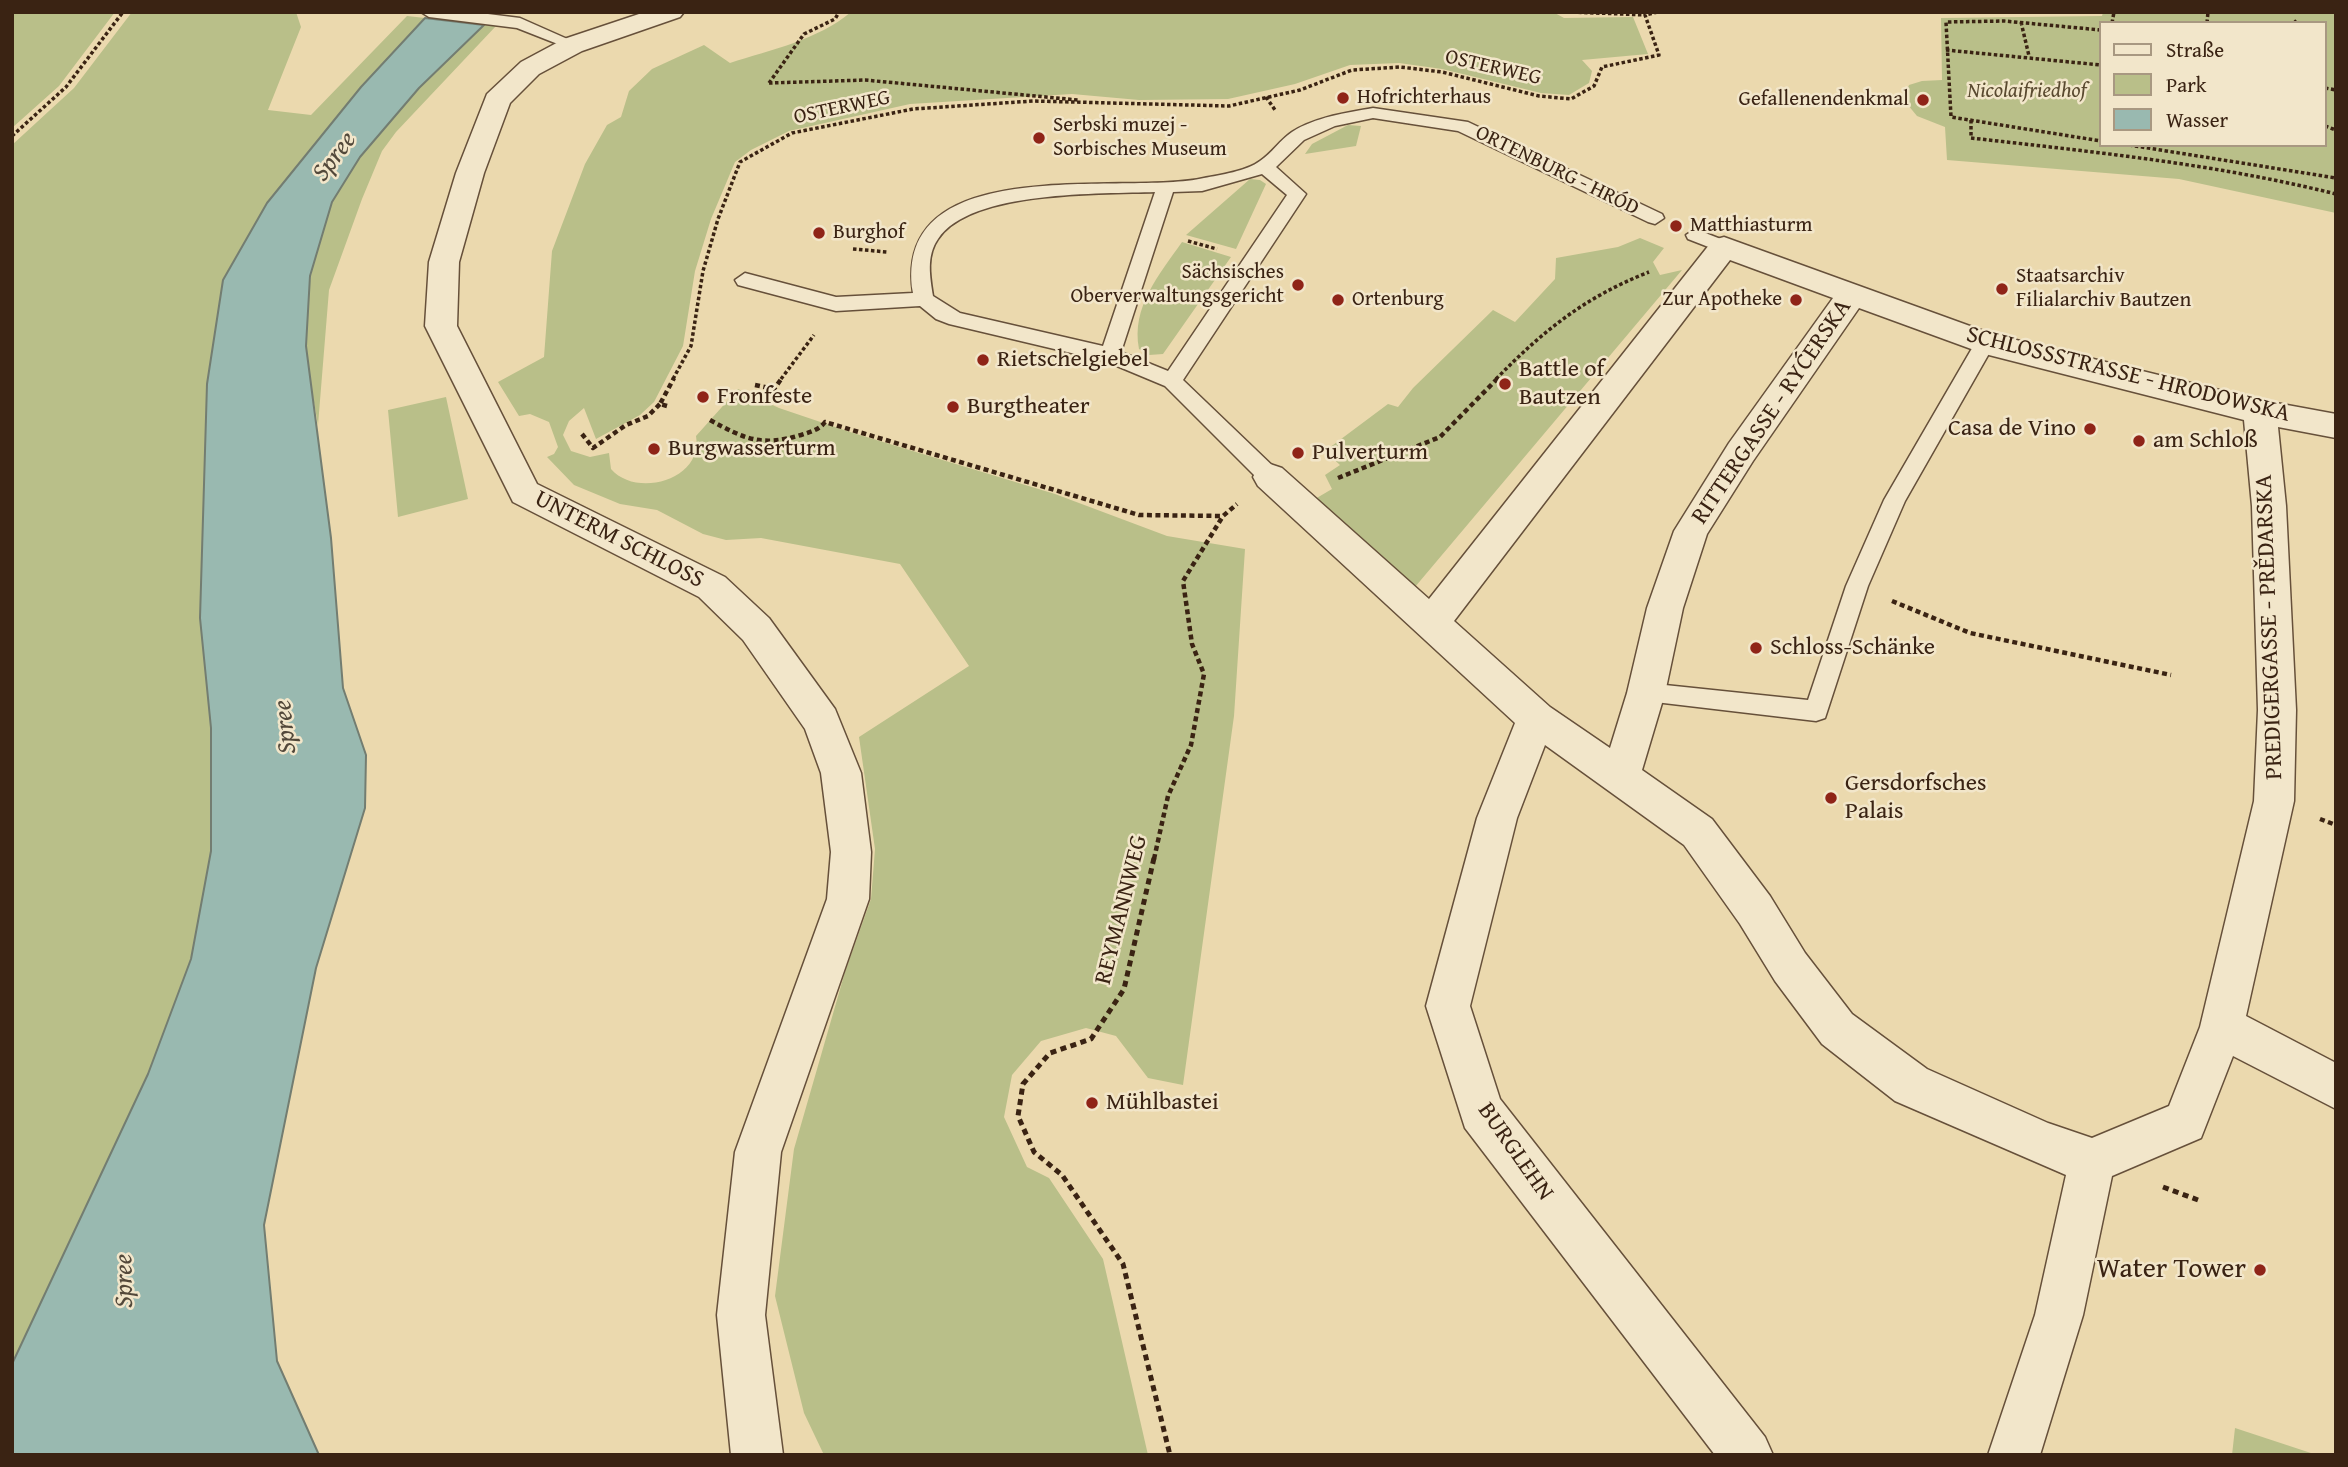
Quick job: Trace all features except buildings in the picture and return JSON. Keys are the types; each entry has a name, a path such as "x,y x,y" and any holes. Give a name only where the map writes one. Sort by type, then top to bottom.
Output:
{"street":[{"name":"UNTERM SCHLOSS","path":"671,12 573,45 530,68 497,100 470,173 444,262 441,326 525,494 712,587 756,629 821,721 841,773 851,852 848,899 758,1152 741,1315 757,1455"},
{"name":"SCHLOSSSTRASSE - HRODOWSKA","path":"1432,622 1710,241 1985,342 2260,412 2336,426"},
{"name":"RITTERGASSE - RYĆERSKA","path":"1620,777 1646,693 1665,608 1692,531 1741,452 1853,293"},
{"name":"PREDIGERGASSE - PRĚDARSKA","path":"2092,1161 2185,1122 2222,1027 2274,802 2276,736 2269,506 2260,412"},
{"path":"1282,488 1536,718 1698,832 1755,910 1790,967 1837,1028 1911,1084 2043,1144 2092,1161 2059,1315 2014,1455"},
{"name":"BURGLEHN","path":"1536,718 1497,818 1448,1006 1481,1112 1726,1423 1747,1455"},
{"path":"2222,1027 2336,1087"}],"lane":[{"path":"429,12 520,23 573,45"},
{"name":"ORTENBURG - HRÓD","path":"924,299 919,268 924,246 937,228 964,211 993,200 1042,190 1202,185 1265,167 1298,136 1331,122 1373,113 1462,125 1656,218"},
{"path":"1172,381 1297,194 1265,167"},
{"path":"1110,355 1166,186"},
{"path":"745,280 836,304 924,299 943,314 956,319 1110,355 1172,381 1282,488"},
{"path":"1646,693 1816,712 1857,586 1895,500 1985,342"}],"path":[{"path":"12,136 66,87 123,12"},
{"name":"OSTERWEG","path":"839,12 835,19 804,34 769,83 865,79 906,86 1033,94 1088,102"},
{"path":"1572,12 1645,15 1658,12"},
{"name":"OSTERWEG","path":"582,434 593,449 626,425 648,416 660,404 691,346 703,271 718,219 740,162 792,134 913,108 1033,101 1229,106 1300,90 1352,70 1400,67 1442,72 1539,96 1572,99 1594,86 1602,67 1659,55 1645,15"},
{"path":"2100,30 2021,22 1946,22 1951,117 2100,141"},
{"path":"2021,22 2028,56"},
{"path":"1946,50 2100,65"},
{"path":"1266,97 1274,110"},
{"path":"1971,120 1971,138 2179,161 2255,174 2336,194"},
{"path":"2142,147 2336,178"},
{"path":"2177,153 2179,161"},
{"path":"1151,229 1253,260"},
{"path":"1282,488 1339,477 1440,437 1504,371 1570,311 1611,286 1656,270"},
{"path":"755,385 774,389 836,304"},
{"path":"660,404 667,405"},
{"name":"REYMANNWEG","path":"710,420 748,442 776,443 820,428 825,422 1139,515 1223,516 1183,581 1192,644 1204,674 1191,745 1168,796 1124,989 1091,1039 1050,1053 1023,1084 1018,1116 1034,1152 1062,1175 1124,1264 1170,1455"},
{"path":"1857,586 1970,633 2171,675"}],"green space":[{"path":"12,12 115,12 59,86 12,128"},
{"path":"132,12 296,12 301,27 268,110 311,115 407,16 425,18 361,87 267,203 223,280 207,384 200,618 211,728 211,851 191,959 148,1074 12,1364 12,145 74,88"},
{"path":"851,12 1553,12 1564,18 1633,17 1648,54 1582,60 1592,71 1589,83 1569,95 1541,93 1442,69 1399,63 1350,65 1295,84 1228,99 1139,100 1072,94 910,104 789,131 751,150 735,162 711,219 695,271 683,346 654,402 640,415 596,439 584,408 569,421 563,435 571,451 590,457 609,453 611,469 622,478 636,483 666,480 690,464 696,451 696,436 738,389 779,408 1055,494 1167,536 1245,549 1234,716 1183,1085 1148,1078 1116,1036 1086,1028 1041,1041 1012,1075 1004,1117 1027,1167 1049,1178 1103,1259 1148,1455 824,1455 804,1413 775,1296 794,1149 845,972 871,899 875,849 859,737 969,666 900,564 761,538 726,540 703,534 657,510 620,504 574,485 547,457 554,454 558,447 549,422 530,414 519,416 498,382 544,357 552,251 585,164 607,125 621,117 629,91 652,69 704,45 730,63 809,37"},
{"name":"Nicolaifriedhof","path":"2103,12 2336,12 2336,213 2179,179 1947,160 1945,127 1917,116 1903,99 1909,85 1942,80 1941,18 2102,16"},
{"path":"484,25 496,26 396,132 382,151 362,199 329,290 318,425 307,356 307,310 315,256 331,204 342,181 377,133"},
{"path":"1348,125 1361,126 1356,146 1305,154 1312,144"},
{"path":"1250,179 1266,184 1236,249 1186,235"},
{"path":"1640,238 1664,248 1653,262 1660,275 1682,270 1415,587 1315,499 1332,489 1325,475 1340,465 1325,451 1388,404 1398,407 1413,388 1493,310 1515,322 1555,279 1556,258 1618,247"},
{"path":"1182,242 1231,257 1163,354 1149,355 1139,349 1139,319 1143,305 1156,279"},
{"path":"446,397 468,499 398,517 388,410"},
{"path":"2235,1428 2317,1455 2232,1455"}],"water":[{"name":"Spree","path":"425,18 484,25 419,88 360,157 332,202 310,276 306,346 331,538 343,688 366,755 365,808 316,968 264,1225 277,1361 319,1455 12,1455 12,1364 148,1074 191,959 211,851 211,728 200,618 207,384 223,280 267,203 361,87"}],"place":[{"name":"Hofrichterhaus","path":"1343,98"},
{"name":"Gefallenendenkmal","path":"1923,100"},
{"name":"Serbski muzej - Sorbisches Museum","path":"1039,138"},
{"name":"Matthiasturm","path":"1676,226"},
{"name":"Burghof","path":"819,233"},
{"name":"Sächsisches Oberverwaltungsgericht","path":"1298,285"},
{"name":"Staatsarchiv Filialarchiv Bautzen","path":"2002,289"},
{"name":"Ortenburg","path":"1338,300"},
{"name":"Zur Apotheke","path":"1796,300"},
{"name":"Rietschelgiebel","path":"983,360"},
{"name":"Battle of Bautzen","path":"1505,384"},
{"name":"Fronfeste","path":"703,397"},
{"name":"Burgtheater","path":"953,407"},
{"name":"Casa de Vino","path":"2090,429"},
{"name":"am Schloß","path":"2139,441"},
{"name":"Burgwasserturm","path":"654,449"},
{"name":"Pulverturm","path":"1298,453"},
{"name":"Schloss-Schänke","path":"1756,648"},
{"name":"Gersdorfsches Palais","path":"1831,798"},
{"name":"Mühlbastei","path":"1092,1103"},
{"name":"Water Tower","path":"2260,1270"}]}
